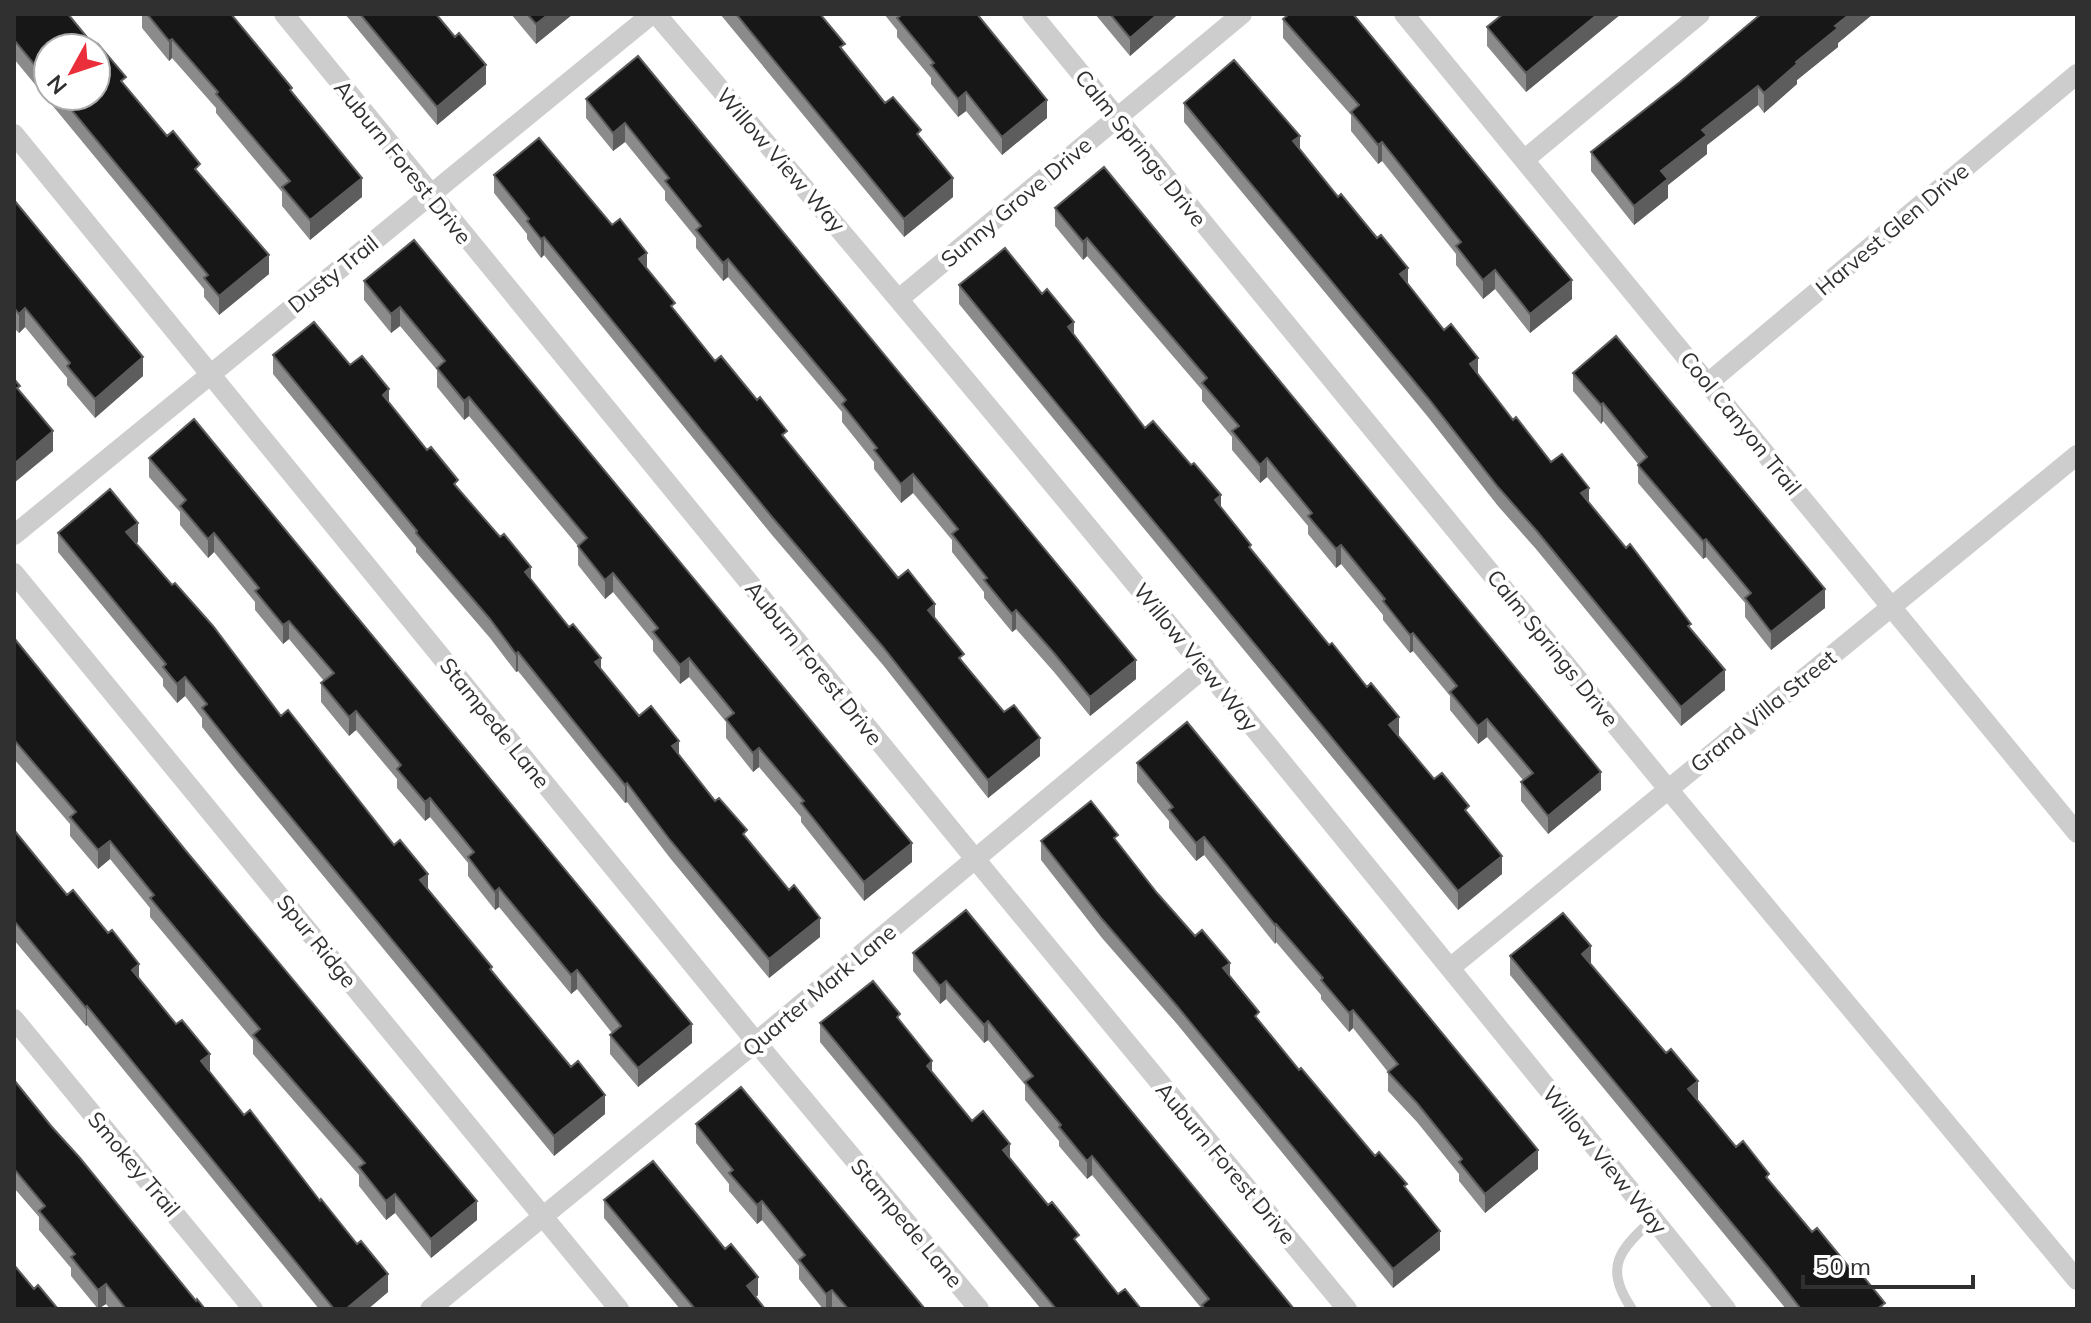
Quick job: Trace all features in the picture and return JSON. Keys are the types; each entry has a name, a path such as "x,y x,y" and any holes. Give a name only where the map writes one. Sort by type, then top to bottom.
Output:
{"street":[{"name":"Auburn Forest Drive","path":"284,14 1347,1309"},
{"name":"Dusty Trail","path":"14,535 654,14"},
{"name":"Willow View Way","path":"654,14 900,298 1205,667 1726,1309"},
{"name":"Calm Springs Drive","path":"1032,14 1668,789 2077,1280"},
{"name":"Sunny Grove Drive","path":"900,298 1242,14"},
{"name":"Cool Canyon Trail","path":"1404,14 2075,826"},
{"path":"1524,160 1700,14"},
{"name":"Harvest Glen Drive","path":"1708,383 2077,74"},
{"name":"Stampede Lane","path":"14,134 756,1042 979,1309"},
{"name":"Grand Villa Street","path":"1450,968 2077,455"},
{"name":"Spur Ridge","path":"14,573 619,1309"},
{"name":"Quarter Mark Lane","path":"430,1309 976,860 1205,667"},
{"name":"Smokey Trail","path":"14,1019 253,1309"}],"lane":[{"path":"1632,1309 1620,1292 1618,1258 1627,1244 1653,1219"}],"building":[{"path":"14,14 68,14 83,32 32,32 32,62 14,40"},
{"path":"147,14 231,14 362,178 310,220 282,187 290,181 216,94 218,92"},
{"path":"360,14 436,14 455,37 459,33 486,65 437,107"},
{"path":"527,14 549,14 536,24"},
{"path":"736,14 820,14 845,44 840,47 885,103 893,97 921,130 917,134 953,178 904,219"},
{"path":"899,14 977,14 1047,100 1002,137 966,92 958,99 931,65 934,63 897,18"},
{"path":"1110,14 1158,14 1130,38"},
{"path":"1289,14 1353,14 1572,280 1530,314 1495,270 1483,280 1456,246 1461,242 1382,142 1378,145 1351,112 1359,105 1283,19"},
{"path":"1503,14 1598,14 1526,73 1487,27"},
{"path":"1761,14 1850,14 1764,93 1758,86 1702,130 1707,135 1661,171 1668,179 1634,206 1591,152"},
{"path":"638,56 1136,660 1090,697 1016,610 1012,614 984,580 987,578 952,534 958,529 913,474 901,484 842,404 846,400 728,259 723,263 696,230 701,226 665,181 669,178 625,123 613,133 586,99"},
{"path":"112,60 126,77 121,81 167,136 173,131 200,164 195,169 269,255 219,296 204,278 208,275 73,112 112,112"},
{"path":"1234,60 1300,136 1293,141 1338,197 1341,194 1377,238 1381,235 1408,268 1400,274 1444,330 1451,324 1478,358 1470,364 1513,420 1516,417 1551,462 1562,454 1589,488 1581,493 1626,548 1630,544 1691,624 1688,626 1725,670 1681,707 1184,103"},
{"path":"539,138 612,225 620,219 647,253 639,259 675,303 671,306 715,361 721,356 757,400 760,397 787,431 782,435 898,578 908,570 935,604 928,610 964,654 959,658 1004,712 1014,705 1040,738 988,780 883,647 772,517 544,237 541,239 494,175"},
{"path":"1104,167 1601,772 1548,816 1521,782 1533,773 1487,719 1478,726 1450,692 1457,686 1413,633 1410,635 1341,545 1336,549 1308,516 1312,513 1267,458 1260,465 1232,431 1239,426 1202,383 1207,378 1087,238 1083,242 1055,208"},
{"path":"14,200 143,357 95,399 25,308 19,314 14,308"},
{"path":"414,240 912,843 864,882 801,803 804,801 759,748 753,753 726,719 734,713 689,658 680,665 653,632 658,628 613,573 605,580 578,546 587,538 469,397 464,401 437,368 445,361 400,307 391,314 364,281"},
{"path":"1005,248 1042,294 1047,289 1074,322 1068,327 1145,428 1153,421 1221,495 1215,500 1251,545 1249,547 1329,645 1332,643 1367,687 1371,683 1399,717 1389,725 1434,779 1442,773 1469,806 1465,810 1502,856 1458,891 959,285"},
{"path":"314,322 350,365 362,356 389,389 383,395 427,450 431,447 458,480 454,484 500,537 504,534 531,567 525,572 569,627 573,624 601,658 595,662 639,716 651,706 679,741 672,746 715,801 719,798 747,830 743,834 789,890 794,885 820,918 769,959 627,783 625,785 518,652 516,654 416,533 273,355"},
{"path":"1616,336 1825,589 1771,632 1745,598 1751,593 1638,465 1647,457 1603,403 1601,405 1573,373"},
{"path":"14,379 20,386 17,388 53,431 14,464"},
{"path":"194,419 692,1024 638,1068 610,1035 621,1026 577,970 571,975 499,888 495,892 468,857 474,852 430,798 425,802 397,769 401,765 356,711 349,717 321,683 334,673 289,621 283,625 255,591 259,588 214,533 208,539 180,506 186,500 149,458"},
{"path":"110,489 138,523 126,532 213,626 281,716 288,710 394,845 400,840 428,874 420,880 492,967 490,969 571,1067 578,1061 605,1095 554,1136 237,752 202,708 207,704 185,677 177,684 163,667 166,664 58,533"},
{"path":"14,638 186,851 477,1201 431,1239 395,1194 386,1201 359,1167 365,1163 253,1035 260,1029 150,898 154,895 110,841 98,850 70,817 76,812 14,740"},
{"path":"1187,722 1538,1150 1485,1194 1459,1162 1462,1159 1388,1072 1398,1064 1353,1010 1349,1013 1204,837 1196,843 1169,810 1173,807 1137,763"},
{"path":"1091,801 1118,835 1114,838 1157,893 1195,936 1202,930 1230,963 1223,968 1259,1012 1255,1016 1375,1156 1379,1152 1407,1184 1404,1186 1440,1231 1393,1269 1102,919 1041,841"},
{"path":"14,830 67,895 73,890 108,933 112,930 139,964 132,970 176,1024 182,1020 210,1054 201,1061 244,1115 250,1110 320,1201 357,1244 361,1241 388,1274 346,1309 334,1309 14,921"},
{"path":"966,910 1294,1309 1205,1309 1202,1305 1209,1299 1092,1156 1087,1161 1059,1127 1061,1125 1025,1082 1033,1076 988,1021 984,1025 946,981 940,986 913,953"},
{"path":"1563,913 1591,946 1582,954 1666,1053 1671,1049 1698,1081 1688,1089 1736,1147 1743,1141 1769,1174 1766,1177 1812,1232 1817,1228 1854,1273 1858,1270 1885,1303 1877,1309 1801,1309 1510,956"},
{"path":"873,981 932,1061 927,1066 972,1121 983,1111 1010,1144 1003,1150 1048,1205 1052,1202 1079,1235 1074,1239 1118,1294 1125,1289 1141,1309 1056,1309 820,1023"},
{"path":"14,1080 205,1309 126,1309 106,1284 98,1290 71,1257 75,1254 39,1211 45,1206 14,1169"},
{"path":"741,1087 925,1309 848,1309 832,1290 826,1294 799,1260 805,1255 762,1201 757,1205 729,1173 733,1170 696,1124"},
{"path":"653,1161 725,1249 731,1244 758,1277 747,1286 765,1309 695,1309 604,1200"},
{"path":"14,1265 34,1289 38,1285 58,1309 14,1309"}]}
